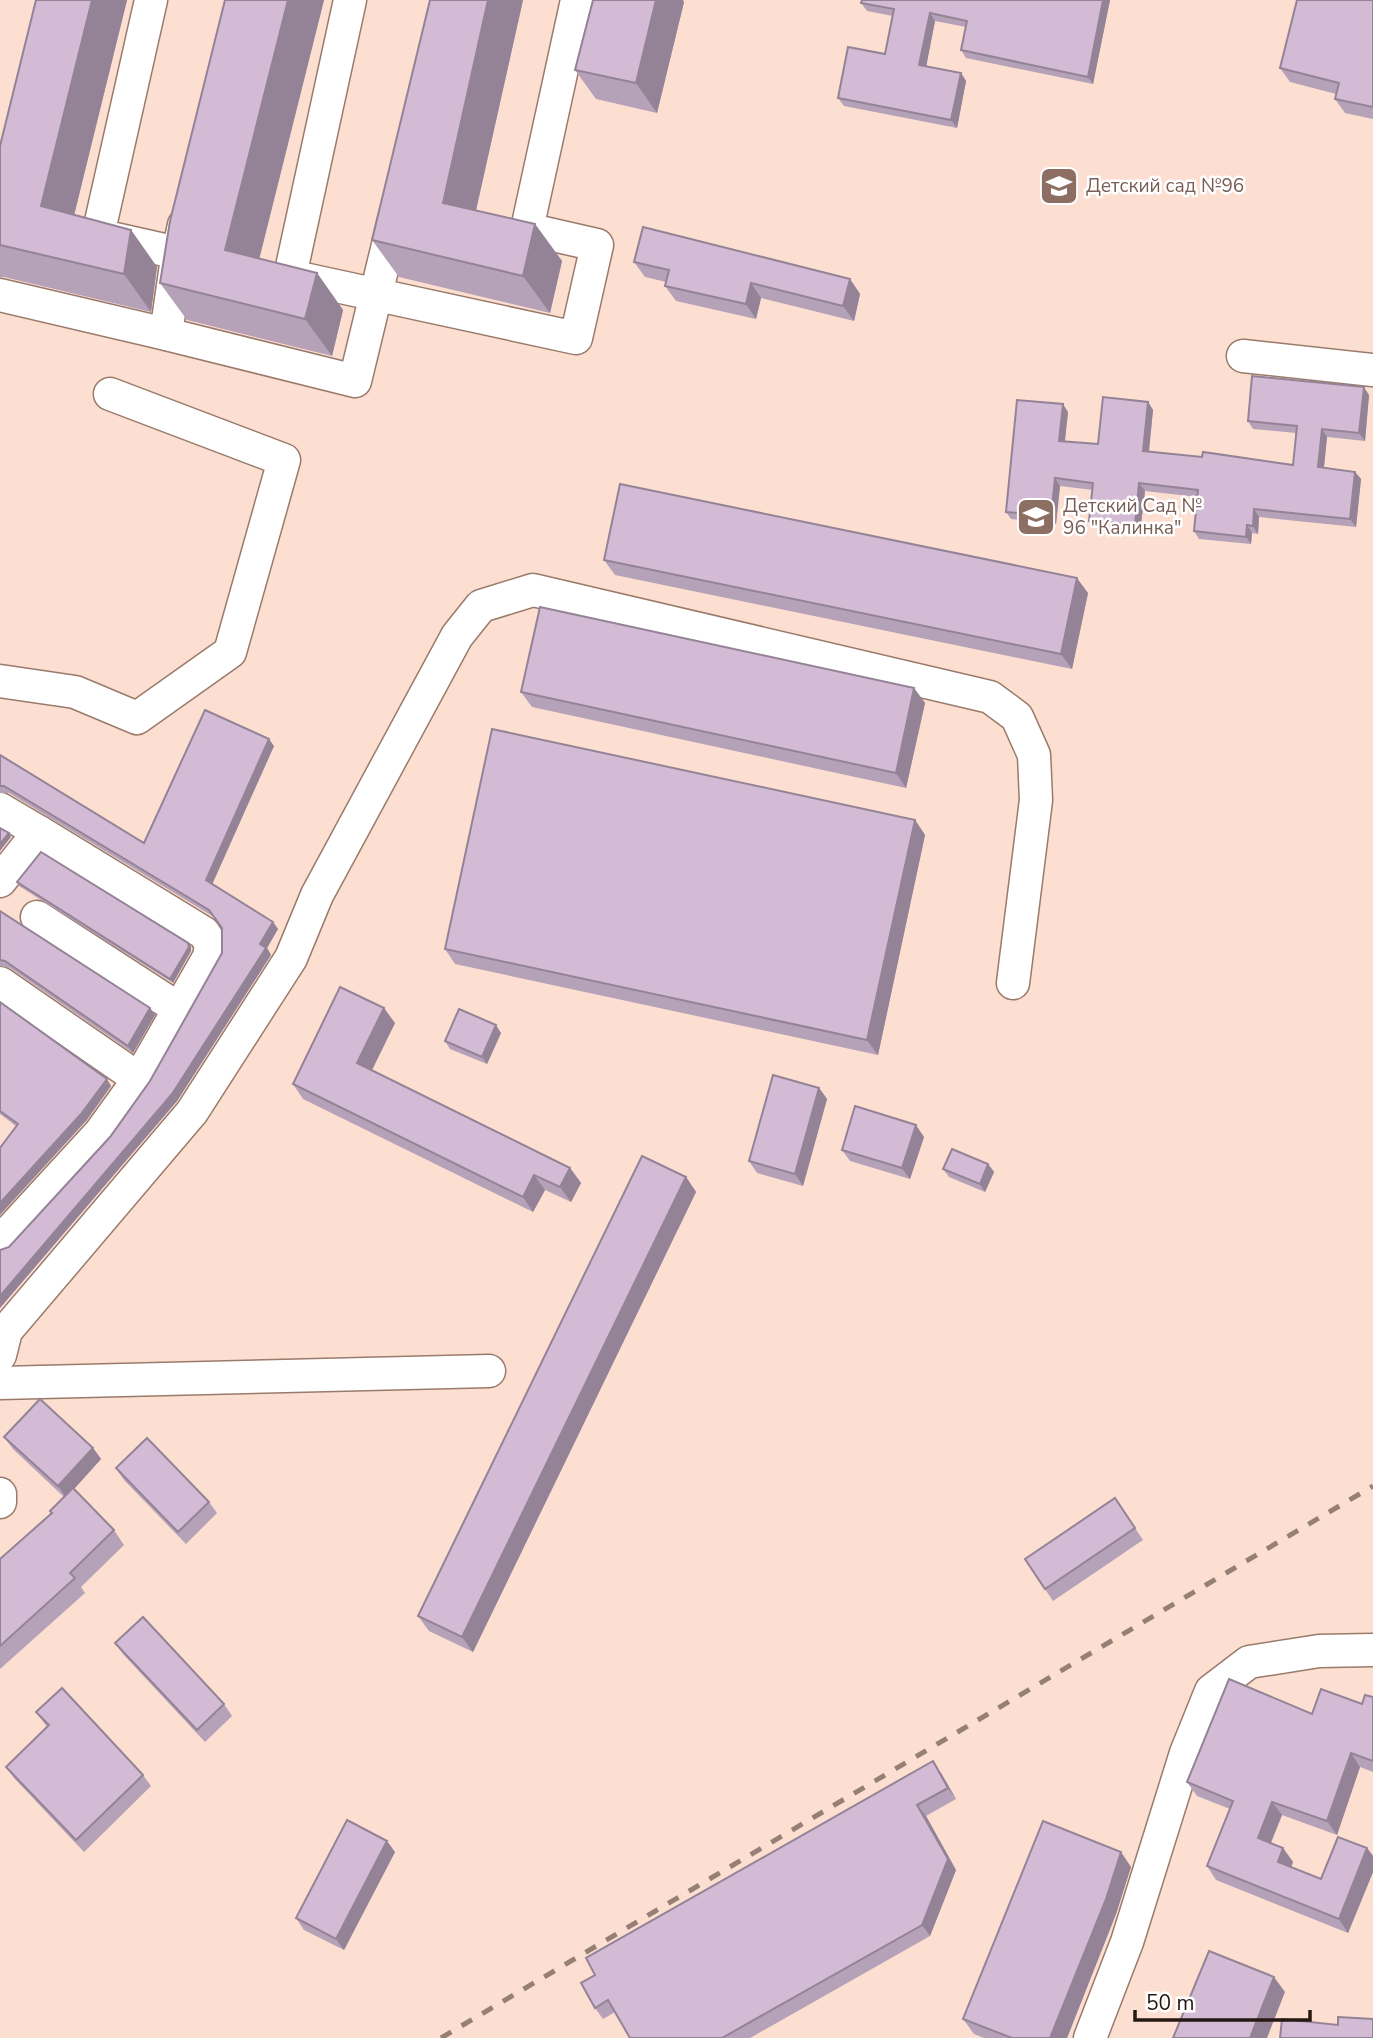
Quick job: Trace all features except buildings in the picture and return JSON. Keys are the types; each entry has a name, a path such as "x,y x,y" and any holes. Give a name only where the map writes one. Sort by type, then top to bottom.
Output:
{"street":[{"path":"151,0 98,235 178,253"},
{"path":"350,0 290,276 576,338 597,245 527,229 577,0"},
{"path":"0,295 355,381 402,187"},
{"path":"166,334 178,253 190,200"},
{"path":"1243,356 1373,370"},
{"path":"0,681 75,692 136,718 230,652 284,460 110,394"},
{"path":"0,1355 6,1331 192,1112 291,958 317,895 457,636 481,606 533,590 989,697 1017,717 1034,755 1036,800 1013,983"},
{"path":"0,809 204,933 211,944 209,957 139,1079 100,1133 0,1242"},
{"path":"0,881 39,832"},
{"path":"37,916 179,1009"},
{"path":"0,983 139,1079"},
{"path":"0,1383 489,1371"},
{"path":"0,1494 0,1502"},
{"path":"1090,2038 1127,1942 1186,1753 1211,1691 1249,1662 1319,1651 1373,1650"}],"railway":[{"path":"441,2038 1373,1486"}],"place":[{"name":"Детский сад №96","path":"1059,186"},
{"name":"Детский Сад № 96 \"Калинка\"","path":"1036,517"}]}
